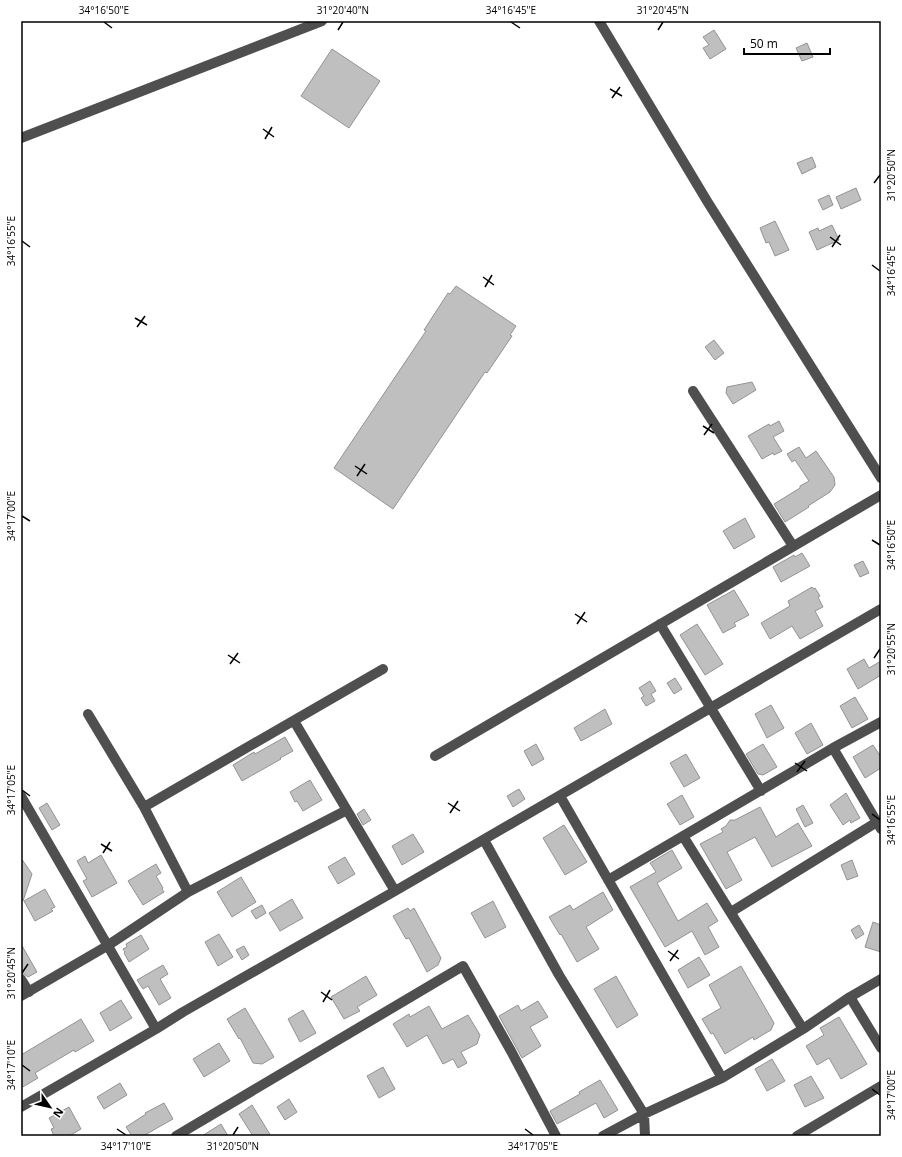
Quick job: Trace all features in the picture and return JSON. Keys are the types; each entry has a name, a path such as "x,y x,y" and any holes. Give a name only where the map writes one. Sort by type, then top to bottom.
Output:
{"street":[{"path":"21,138 322,21"},
{"path":"599,21 707,201 881,478"},
{"path":"693,391 793,546"},
{"path":"435,756 881,495"},
{"path":"21,1107 183,1012 395,892 881,609"},
{"path":"660,624 761,791"},
{"path":"144,807 383,669"},
{"path":"88,714 144,807 188,892"},
{"path":"294,720 395,892"},
{"path":"608,880 833,748 881,722"},
{"path":"731,912 879,825 833,748"},
{"path":"21,796 156,1029"},
{"path":"560,796 722,1078"},
{"path":"21,979 25,994 107,946 188,892 347,810"},
{"path":"684,836 803,1029"},
{"path":"484,840 559,975 644,1114 645,1136"},
{"path":"176,1136 463,966 511,1051 556,1136"},
{"path":"603,1136 644,1114 722,1078 803,1029 850,997 881,979"},
{"path":"850,997 881,1048"},
{"path":"797,1136 807,1133 881,1086"}],"building":[{"path":"714,30 726,49 710,59 703,48 709,45 703,37"},
{"path":"807,43 813,57 802,61 796,48"},
{"path":"332,49 380,81 349,128 301,96"},
{"path":"812,157 816,167 802,174 797,163"},
{"path":"856,188 861,200 841,209 836,197"},
{"path":"829,195 833,205 823,210 818,200"},
{"path":"775,221 789,250 775,256 769,242 766,243 760,228"},
{"path":"832,225 839,240 817,250 809,232 818,228 819,231"},
{"path":"456,286 516,326 510,335 512,336 487,373 485,372 393,509 334,468 426,331 424,330 448,293 450,294"},
{"path":"714,340 724,353 715,360 705,347"},
{"path":"752,382 756,390 733,404 726,393 727,387"},
{"path":"779,421 784,431 773,437 782,451 774,455 773,453 762,459 748,436 769,424 770,426"},
{"path":"799,447 806,458 816,451 834,477 835,485 830,492 785,522 774,504 809,481 795,460 792,462 787,454"},
{"path":"745,518 755,537 734,549 723,531"},
{"path":"802,553 810,566 781,582 773,567 794,555 795,557"},
{"path":"863,561 869,573 860,577 854,565"},
{"path":"812,587 813,589 815,588 820,596 818,597 823,607 815,611 823,626 800,639 792,626 770,639 761,623 790,606 788,601"},
{"path":"734,590 749,615 734,623 736,626 723,633 707,605"},
{"path":"697,624 723,664 705,675 680,635"},
{"path":"864,659 869,668 881,661 881,675 858,689 847,669"},
{"path":"675,678 682,689 674,694 667,683"},
{"path":"650,681 656,691 651,694 655,701 646,706 641,698 644,696 639,688"},
{"path":"855,697 868,719 852,728 840,706"},
{"path":"771,705 784,728 767,738 755,714"},
{"path":"605,709 612,724 581,741 574,728"},
{"path":"811,723 823,745 807,754 795,733"},
{"path":"285,737 293,751 242,781 233,765 254,752 255,754"},
{"path":"536,744 544,759 532,766 524,751"},
{"path":"763,744 777,767 763,775 758,774 746,754"},
{"path":"873,745 881,757 881,768 865,778 853,757"},
{"path":"686,754 700,778 684,787 670,763"},
{"path":"310,780 322,800 303,811 297,801 295,802 290,792"},
{"path":"519,789 525,799 513,807 507,796"},
{"path":"846,793 860,818 851,823 850,820 843,825 830,805"},
{"path":"682,795 694,817 680,825 667,804"},
{"path":"47,803 60,825 52,830 39,808"},
{"path":"803,805 813,823 805,827 796,809"},
{"path":"760,807 776,837 798,823 812,846 772,867 755,837 727,852 742,880 726,889 700,844 723,832 721,829 726,826 730,820 735,820"},
{"path":"364,809 371,820 363,825 357,814"},
{"path":"564,825 587,862 565,875 543,838"},
{"path":"413,834 424,852 402,865 392,846"},
{"path":"672,850 682,868 657,883 678,921 707,903 718,921 708,927 719,947 705,955 692,931 665,947 630,887 656,872 650,863"},
{"path":"101,855 117,883 92,897 83,881 87,879 77,861 85,856 88,863"},
{"path":"345,857 355,874 338,884 328,867"},
{"path":"21,858 32,874 23,901 21,901"},
{"path":"852,860 858,876 847,880 841,865"},
{"path":"156,864 161,873 156,876 164,892 143,905 128,881"},
{"path":"241,877 256,902 232,917 217,892"},
{"path":"45,889 55,907 51,909 53,911 35,921 24,901"},
{"path":"603,892 613,910 586,927 599,949 577,962 561,934 560,935 549,917 570,905 573,910"},
{"path":"292,899 303,918 280,931 269,913"},
{"path":"493,901 506,927 485,938 471,913"},
{"path":"262,905 266,913 256,919 251,911"},
{"path":"408,908 410,911 414,908 441,958 438,965 427,972 409,938 406,939 393,916"},
{"path":"873,922 881,925 881,952 865,947"},
{"path":"859,925 864,934 856,939 851,930"},
{"path":"219,934 233,957 218,966 205,942"},
{"path":"141,935 149,949 129,962 123,949 127,947 126,944"},
{"path":"21,944 37,972 28,977 21,973"},
{"path":"244,946 249,955 242,960 236,950"},
{"path":"699,957 710,975 688,988 678,970"},
{"path":"163,965 168,974 160,979 171,998 159,1005 148,986 143,989 137,980"},
{"path":"741,966 774,1023 771,1030 754,1040 753,1037 725,1054 713,1033 711,1034 702,1019 721,1008 709,985"},
{"path":"366,976 377,995 357,1007 360,1011 344,1019 331,997"},
{"path":"616,976 638,1015 617,1028 594,989"},
{"path":"121,1000 132,1018 110,1031 100,1013"},
{"path":"538,1001 548,1017 530,1027 541,1046 522,1058 499,1016 518,1005 521,1011"},
{"path":"429,1006 442,1029 468,1015 480,1035 477,1044 461,1052 467,1063 458,1068 453,1059 443,1064 427,1035 407,1047 393,1024 409,1014 410,1017"},
{"path":"245,1008 274,1057 262,1064 253,1063 240,1038 239,1039 227,1019"},
{"path":"303,1010 316,1033 300,1042 288,1019"},
{"path":"839,1017 867,1064 841,1079 829,1058 817,1065 806,1046 824,1035 820,1028"},
{"path":"81,1019 94,1041 75,1052 74,1050 35,1073 38,1078 21,1088 21,1055"},
{"path":"219,1043 230,1061 204,1077 193,1059"},
{"path":"772,1059 785,1081 767,1091 755,1069"},
{"path":"383,1067 395,1089 379,1098 367,1076"},
{"path":"811,1076 824,1098 805,1107 794,1085"},
{"path":"600,1080 618,1110 604,1118 596,1103 557,1124 550,1111 580,1094 579,1092"},
{"path":"120,1083 127,1095 104,1109 97,1097"},
{"path":"289,1099 297,1112 285,1120 277,1107"},
{"path":"164,1103 173,1119 143,1136 132,1136 126,1127 146,1114 145,1113"},
{"path":"252,1105 271,1136 253,1136 239,1114"},
{"path":"69,1107 81,1129 69,1136 54,1136 51,1129 54,1128 49,1118"},
{"path":"221,1124 228,1136 202,1136"}]}
